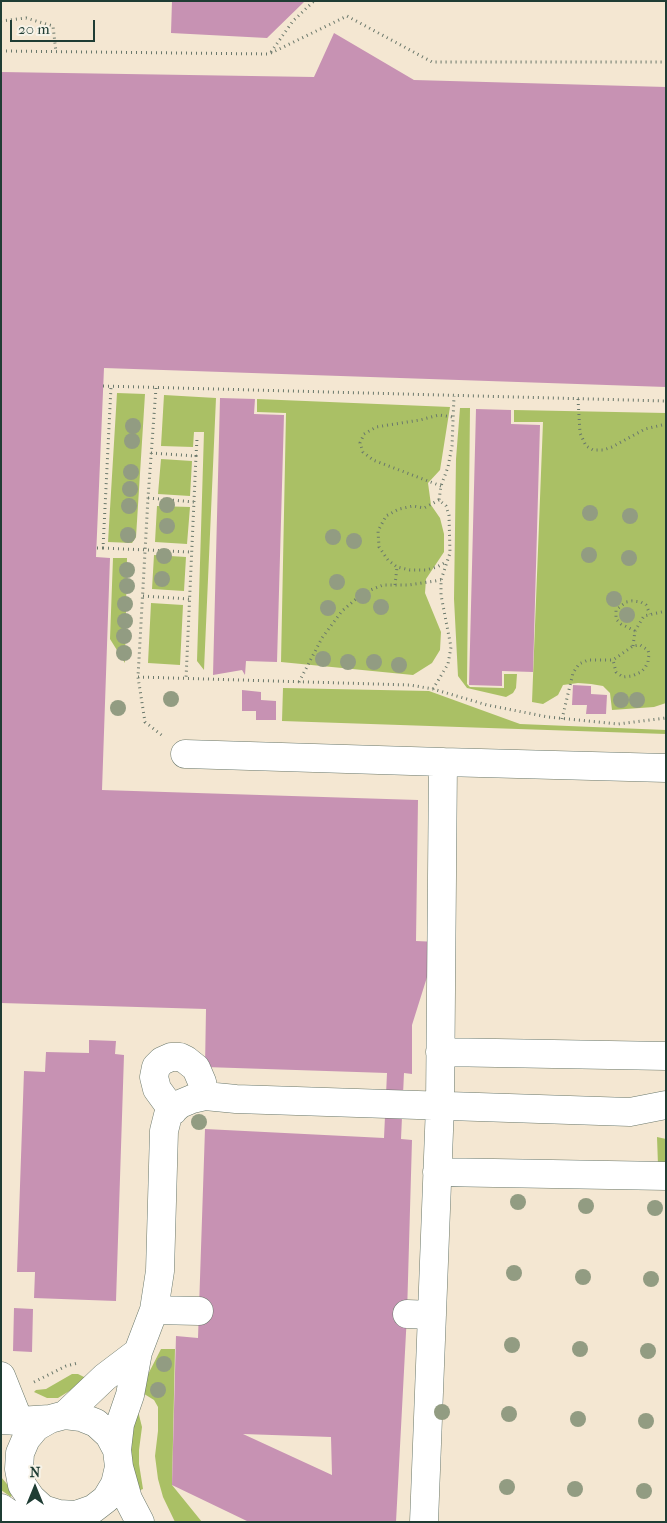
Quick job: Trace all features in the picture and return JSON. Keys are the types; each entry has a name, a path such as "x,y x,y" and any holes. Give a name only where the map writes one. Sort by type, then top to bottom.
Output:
{"street":[{"path":"185,754 666,768"},
{"path":"424,1522 420,1314 437,1172 440,1105 443,762"},
{"path":"440,1052 666,1056"},
{"path":"173,1110 157,1089 154,1077 156,1067 162,1061 171,1057 180,1057 196,1068 205,1096"},
{"path":"1,1464 22,1485 31,1498 43,1508 70,1518 93,1509 106,1498 115,1484 120,1424 130,1395 138,1352 154,1310 160,1271 164,1130 168,1115 180,1104 205,1096 630,1112 666,1105"},
{"path":"630,1112 666,1123"},
{"path":"437,1172 666,1176"},
{"path":"154,1310 199,1311"},
{"path":"22,1485 18,1469 20,1453 26,1438 36,1427 58,1417 138,1352"},
{"path":"1,1376 10,1420 81,1417 96,1423 109,1435 118,1459 128,1498 140,1522"},
{"path":"1,1508 22,1522"}],"path":[{"path":"269,54 293,21 314,1"},
{"path":"1,51 269,54 347,16 432,62 666,62"},
{"path":"1,21 26,18 53,26 56,52"},
{"path":"103,386 666,402"},
{"path":"103,548 111,386"},
{"path":"156,388 138,677 145,722 185,754"},
{"path":"439,500 452,446 454,396"},
{"path":"578,399 580,433 586,446 593,450 603,450 612,447 645,429 666,424"},
{"path":"441,486 373,460 363,452 360,443 364,434 376,427 439,415 453,417"},
{"path":"186,679 197,439"},
{"path":"151,453 196,456"},
{"path":"148,498 194,502"},
{"path":"434,689 448,664 451,647 441,596 441,580 450,553 449,515 446,506 439,500"},
{"path":"439,500 424,508 413,506 399,509 386,516 378,531 379,547 388,560 397,567 410,570 426,570 446,562"},
{"path":"97,548 191,552"},
{"path":"395,584 397,567"},
{"path":"300,682 322,638 342,611 362,593 395,584 441,580"},
{"path":"142,596 189,599"},
{"path":"635,631 620,624 616,619 616,610 626,602 641,602 646,606 650,614"},
{"path":"632,646 635,631 644,616 666,611"},
{"path":"562,719 573,673 579,664 588,660 613,660 632,646 640,646 648,650 648,662 641,672 632,676 623,677 616,672 613,660"},
{"path":"138,677 410,686 434,689 487,705 562,719 618,724 666,718"}],"green space":[{"path":"117,393 145,394 136,537 132,543 108,542"},
{"path":"164,395 216,398 204,670 197,661 204,432 194,432 193,447 161,446"},
{"path":"257,399 450,407 440,470 428,483 431,505 440,518 444,534 444,552 426,579 425,593 441,632 440,650 432,663 413,675 281,662 286,413 257,412"},
{"path":"460,408 470,408 467,684 470,687 504,688 504,674 517,674 516,688 513,693 506,697 467,688 458,676 454,599 456,459"},
{"path":"514,410 666,413 666,703 654,707 612,710 610,693 603,686 578,683 563,685 558,695 543,704 532,702 543,422 514,422"},
{"path":"161,459 192,461 190,496 158,494"},
{"path":"157,506 190,507 187,544 155,542"},
{"path":"154,555 186,557 184,591 152,589"},
{"path":"113,558 127,558 125,663 110,639"},
{"path":"151,603 183,605 180,665 148,663"},
{"path":"283,688 429,691 520,724 666,730 666,734 282,721"},
{"path":"657,1137 666,1139 666,1166 658,1165"},
{"path":"161,1349 175,1349 172,1485 202,1522 175,1522 163,1497 158,1479 155,1456 158,1407 154,1400 140,1390"},
{"path":"72,1374 78,1374 86,1378 58,1398 47,1398 34,1392 46,1389"},
{"path":"134,1409 137,1410 142,1427 139,1464 143,1489 135,1492 128,1467"},
{"path":"1,1477 13,1491 11,1497 1,1490"}],"building":[{"path":"172,1 305,1 267,38 171,33"},
{"path":"334,33 414,80 666,87 666,387 104,368 96,557 110,558 102,790 418,800 416,941 438,942 412,1025 412,1074 404,1073 401,1139 412,1140 407,1314 396,1522 249,1522 172,1485 176,1336 198,1338 205,1129 384,1138 387,1073 205,1067 206,1009 1,1003 1,72 314,77","holes":["243,1434 331,1437 332,1475"]},
{"path":"220,398 255,399 254,414 284,415 277,662 246,661 245,675 242,670 213,675"},
{"path":"476,409 511,410 511,424 540,425 533,672 502,671 502,686 469,685"},
{"path":"573,685 591,686 591,694 607,695 606,714 586,714 587,705 572,705"},
{"path":"242,690 261,692 261,700 276,701 276,720 256,720 256,711 242,711"},
{"path":"89,1040 116,1041 115,1054 124,1055 116,1301 34,1298 35,1272 17,1272 24,1071 45,1072 46,1052 89,1053"},
{"path":"14,1308 33,1309 32,1352 13,1351"}]}
